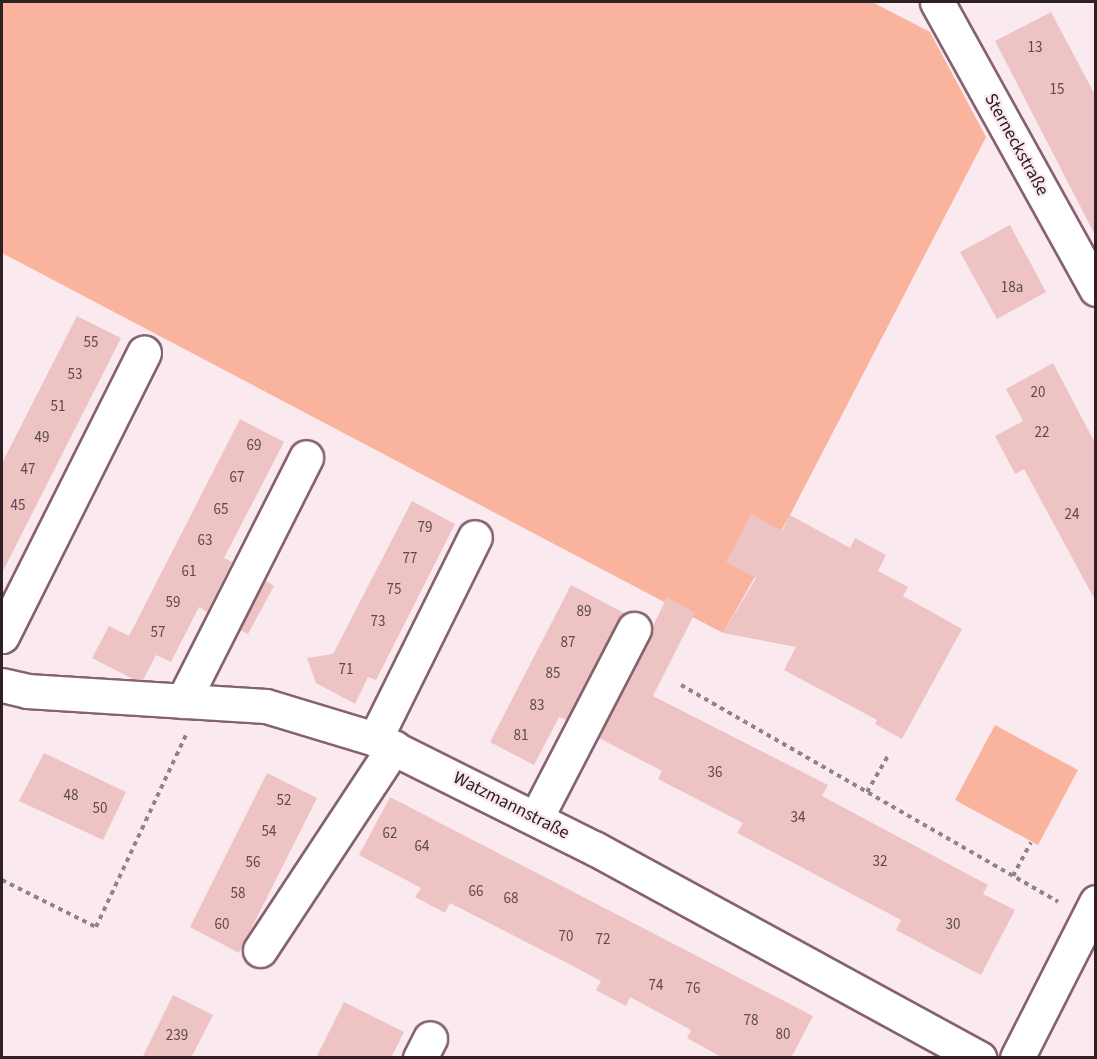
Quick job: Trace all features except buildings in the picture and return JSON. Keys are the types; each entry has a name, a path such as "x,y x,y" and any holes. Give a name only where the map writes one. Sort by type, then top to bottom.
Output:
{"street":[{"name":"Sterneckstraße","path":"937,2 1095,289"},
{"path":"2,636 144,353"},
{"path":"192,702 306,457"},
{"path":"260,950 385,743 475,537"},
{"path":"536,818 634,629"},
{"name":"Watzmannstraße","path":"2,685 192,702 266,706 385,743 536,818 979,1058"},
{"path":"1017,1058 1091,910"}],"path":[{"path":"681,685 1013,876 1091,910"},
{"path":"2,880 96,927 192,702"},
{"path":"867,792 889,754"},
{"path":"1013,876 1031,842"}],"shaded area":[{"path":"2,2 872,2 930,32 986,137 790,515 723,633 2,253"},
{"path":"995,725 1078,770 1038,845 955,800"}]}
